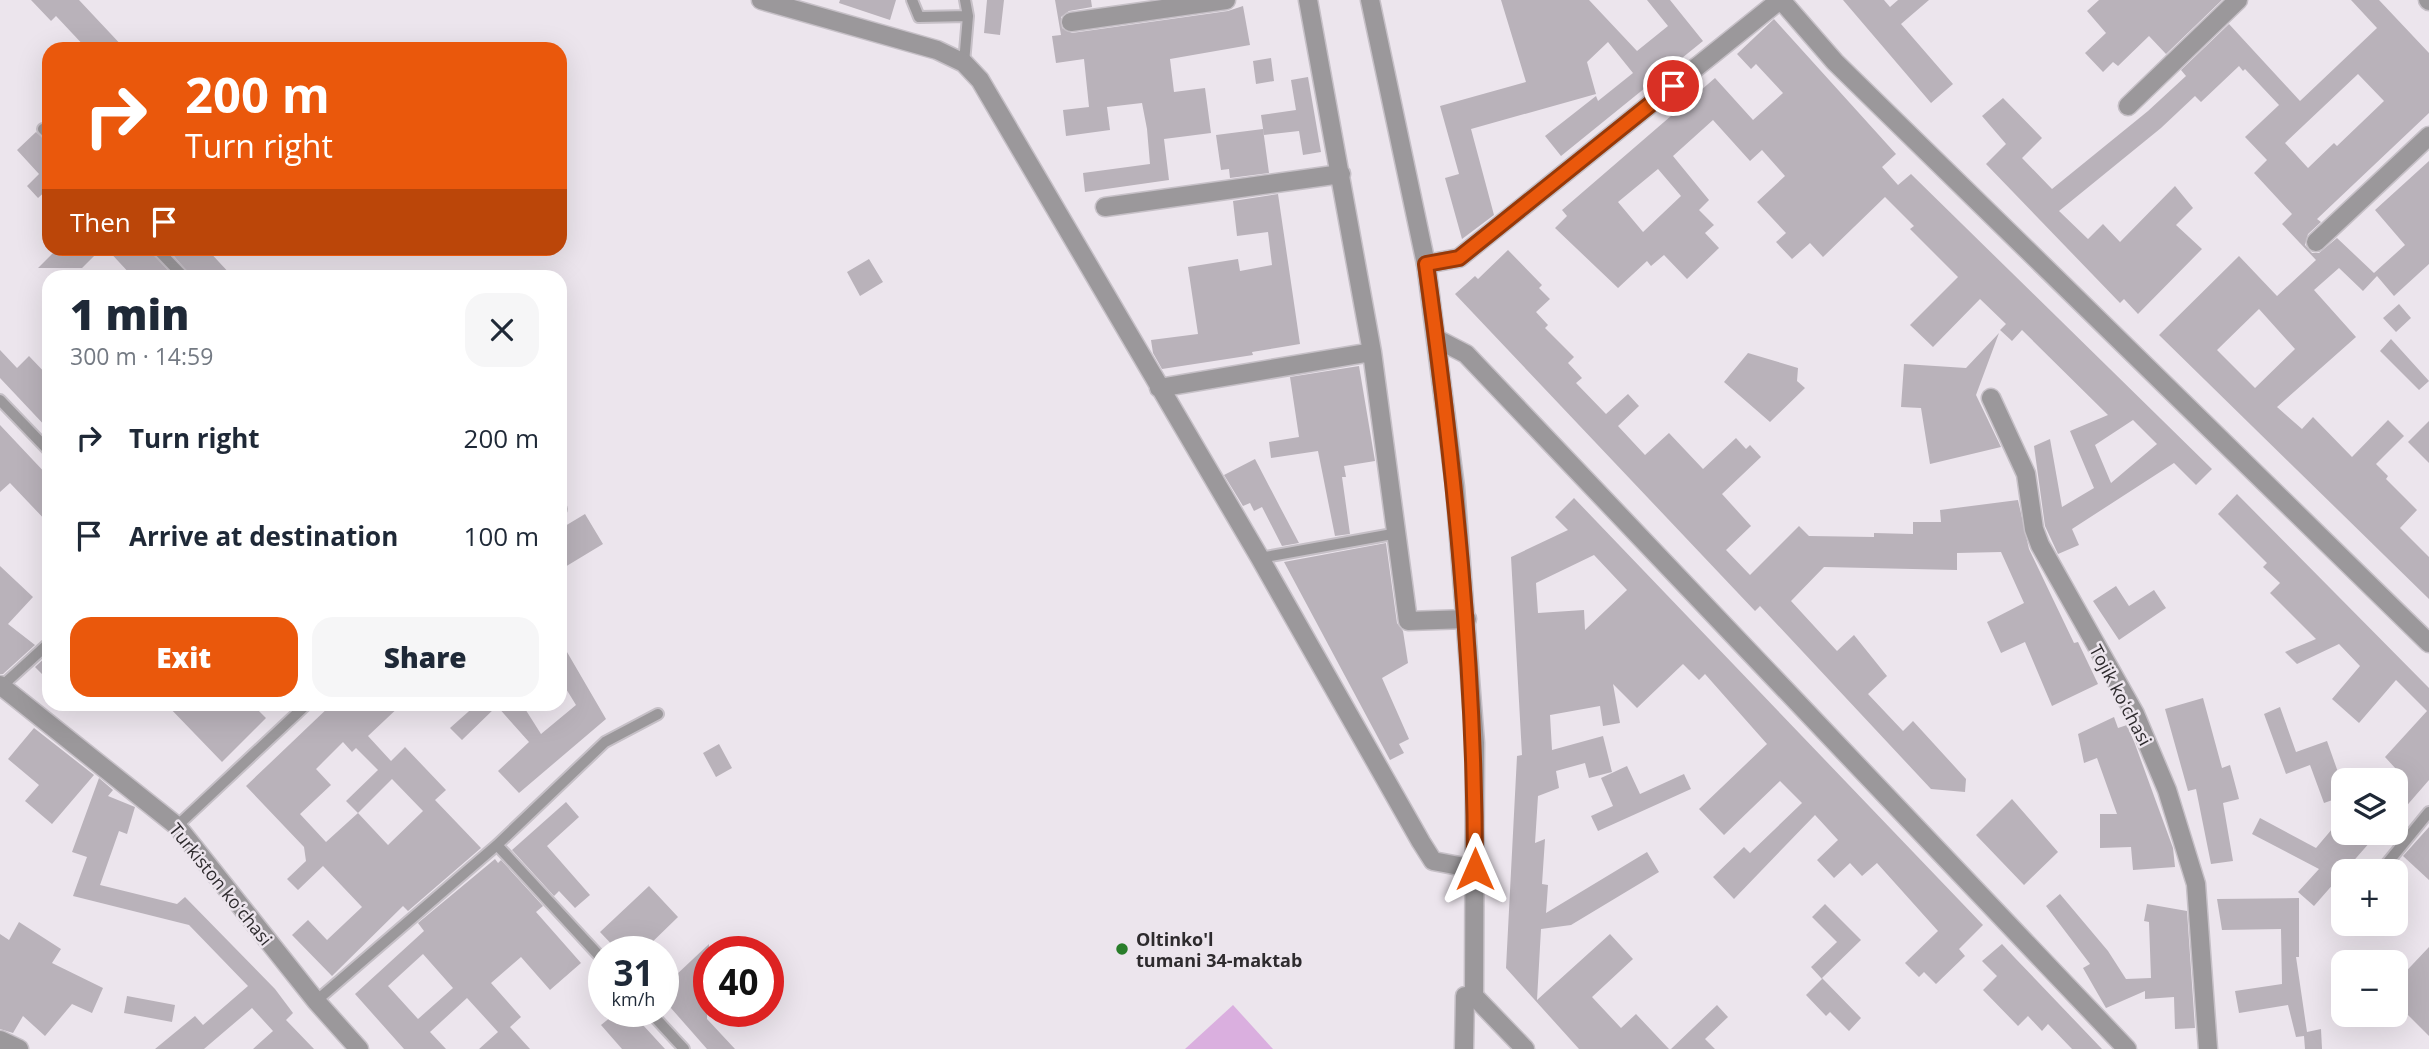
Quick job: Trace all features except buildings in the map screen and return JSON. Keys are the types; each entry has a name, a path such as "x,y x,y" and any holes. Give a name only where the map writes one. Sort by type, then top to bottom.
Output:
{"street":[{"path":"761,0 937,50 964,63 980,80 1260,558 1420,842 1433,860 1475,869"},
{"path":"1071,22 1226,0"},
{"path":"1308,0 1372,352 1408,621 1467,619"},
{"path":"1370,0 1426,264 1455,487 1475,743 1474,996 1525,1049"},
{"path":"1426,264 1459,258 1780,0 1835,62 2429,643"},
{"path":"2128,106 2238,0"},
{"path":"2316,242 2429,136"},
{"path":"1105,207 1341,174"},
{"path":"1437,339 1466,354 2127,1049"},
{"path":"1160,388 1372,352"},
{"name":"Tojik koʻchasi","path":"1991,397 2026,474 2034,529 2040,545 2135,714 2167,790 2196,884 2208,1049"},
{"name":"Turkiston koʻchasi","path":"1,686 177,826 316,1001 359,1049"},
{"path":"1464,1049 1465,996 1474,996"},
{"path":"0,1040 19,1049"}],"lane":[{"path":"912,0 919,17 968,16"},
{"path":"964,63 968,16 965,0"},
{"path":"164,256 177,270"},
{"path":"0,400 42,444"},
{"path":"1260,558 1398,533"},
{"path":"1,686 42,649"},
{"path":"177,826 300,711"},
{"path":"316,1001 497,845 606,743 657,714"},
{"path":"2391,859 2429,812"},
{"path":"497,845 588,944"},
{"path":"664,1027 684,1049"}],"shaded area":[{"path":"1233,1005 1273,1049 1185,1049"}],"place":[{"name":"Oltinko'l tumani 34-maktab","path":"1122,949"}],"route":[{"path":"1475,869 1475,743 1467,619 1455,487 1426,264 1459,258 1673,86"}]}
